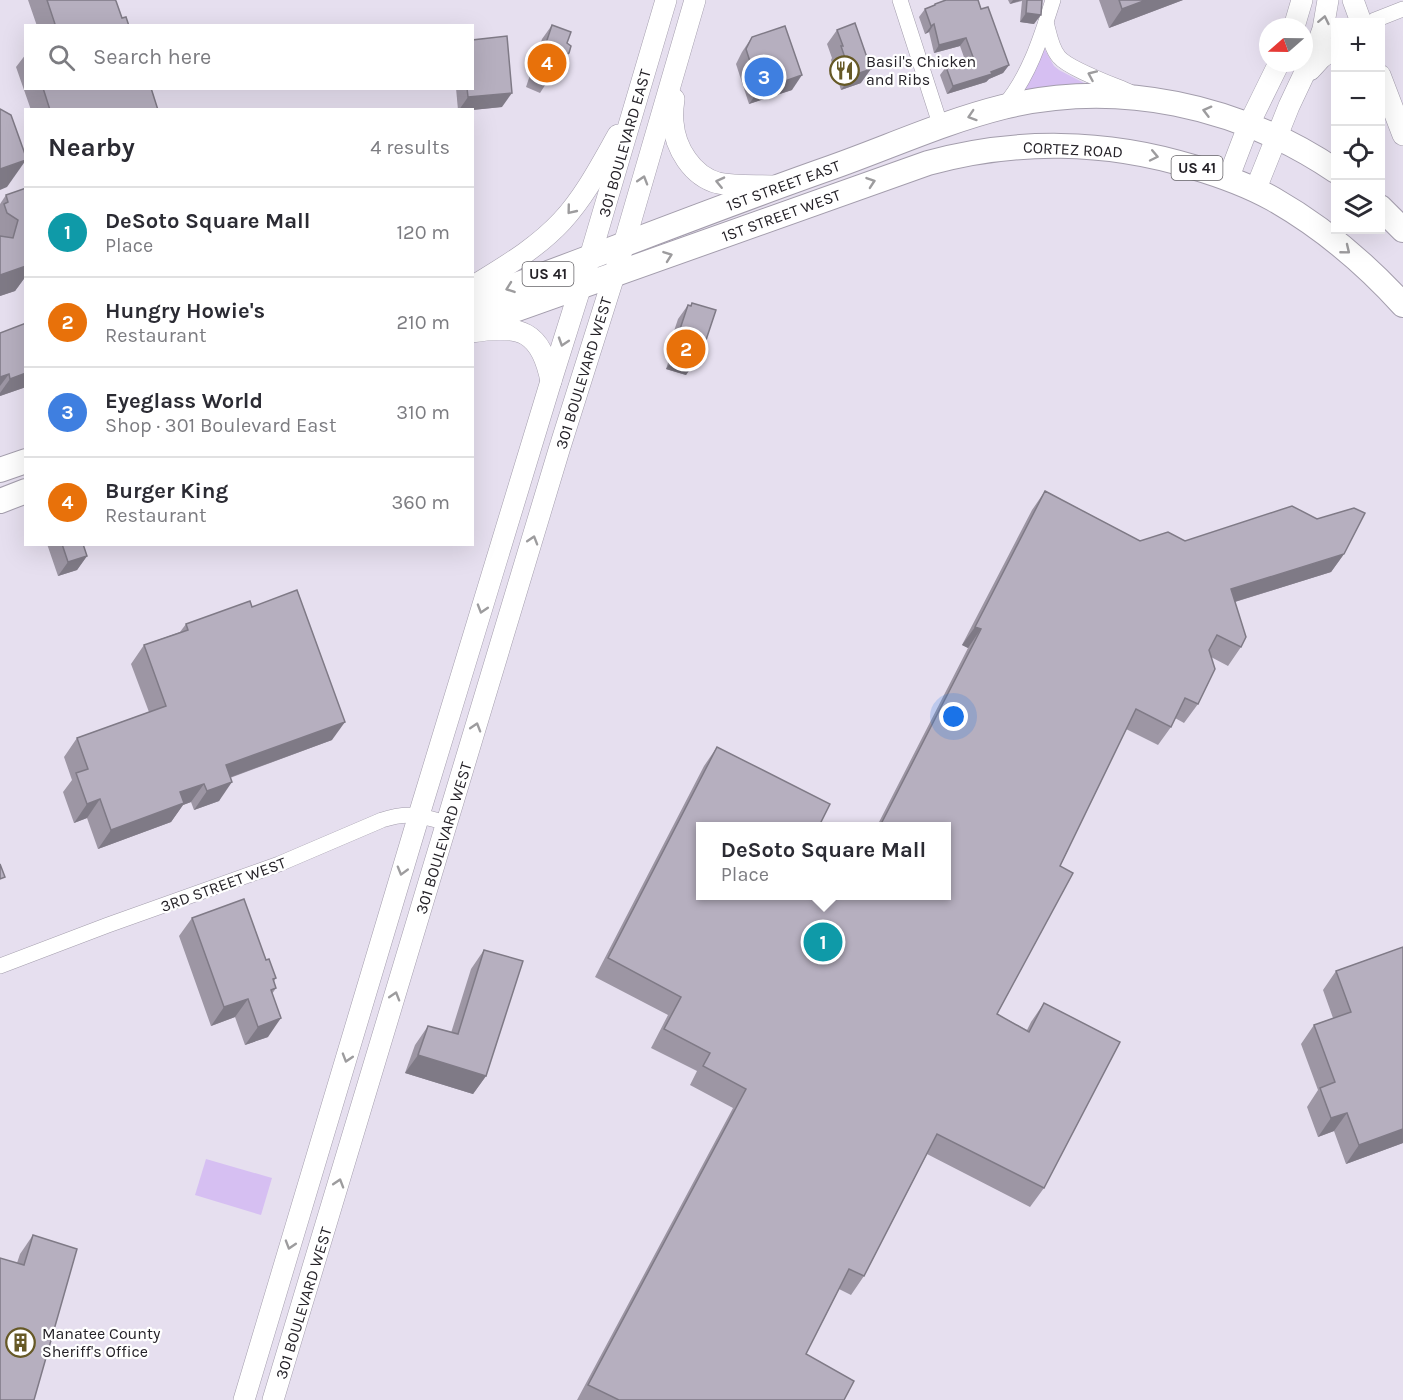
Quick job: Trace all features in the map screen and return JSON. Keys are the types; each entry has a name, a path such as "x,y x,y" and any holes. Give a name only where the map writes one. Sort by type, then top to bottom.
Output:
{"main road":[{"name":"301 BOULEVARD EAST","path":"581,286 666,0"},
{"name":"301 BOULEVARD EAST","path":"613,276 695,0"},
{"path":"1297,18 1302,0"},
{"path":"1255,191 1289,106 1315,51 1326,16 1328,0"},
{"path":"1353,0 1360,18"},
{"path":"1304,77 1331,50"},
{"path":"675,67 673,122 677,142 688,161 704,177 720,183 778,186"},
{"path":"1228,179 1249,124 1275,72"},
{"path":"1385,88 1403,135"},
{"name":"US 41","path":"942,127 1003,107 1035,101 1107,96 1146,99 1204,110 1249,124 1278,137 1331,169"},
{"path":"474,286 532,248 562,220 588,187 634,106"},
{"name":"1ST STREET EAST","path":"624,244 942,127"},
{"name":"CORTEZ ROAD","path":"950,157 1035,145 1090,147 1115,149 1166,159 1210,172 1255,191 1288,209 1331,238 1366,267 1403,305"},
{"name":"1ST STREET WEST","path":"613,276 881,178 950,157"},
{"path":"1385,212 1403,230"},
{"name":"US 41","path":"474,300 624,244"},
{"name":"US 41","path":"474,324 613,276"},
{"name":"301 BOULEVARD WEST","path":"273,1400 613,276"},
{"name":"301 BOULEVARD WEST","path":"243,1400 581,286"},
{"path":"474,332 510,329 524,334 536,343 544,355 551,381"},
{"path":"0,470 24,462"},
{"path":"0,501 24,492"}],"street":[{"path":"900,0 942,127"},
{"path":"1003,107 1018,88 1031,61 1053,0"},
{"path":"1380,18 1403,9"},
{"path":"1046,22 1053,47 1066,64 1146,99"},
{"name":"3RD STREET WEST","path":"0,966 279,864 382,820 399,815 419,815 447,823"}],"shaded area":[{"path":"1044,48 1054,66 1087,86 1023,91"},
{"path":"206,1159 272,1178 261,1215 195,1195"}],"building":[{"path":"47,0 115,0 122,18 126,17 128,24 55,24"},
{"path":"946,0 978,0 981,9 988,7 1009,65 991,72 992,74 953,86 946,67 973,57 966,38 939,45 934,24 931,26 925,9"},
{"path":"1027,0 1042,0 1041,15 1026,13"},
{"path":"1119,0 1146,0 1122,9"},
{"path":"855,23 871,69 851,76 837,30"},
{"path":"552,25 571,32 567,43 571,46 569,53 555,62 549,79 536,73"},
{"path":"785,26 802,75 759,90 746,49 752,37"},
{"path":"507,36 512,93 468,97 467,90 474,90 474,40"},
{"path":"44,90 152,90 157,108 49,108"},
{"path":"0,109 11,115 24,151 24,161 0,169"},
{"path":"24,189 24,267 0,275 0,236 13,238 18,220 7,213 4,204 8,202 6,195"},
{"path":"692,303 716,310 705,343 702,342 696,361 676,355 682,337 678,335 688,305 691,306"},
{"path":"24,324 24,374 10,379 9,374 0,377 0,333"},
{"path":"1045,491 1140,541 1168,532 1185,541 1292,506 1317,519 1354,508 1365,513 1344,554 1231,589 1246,637 1241,647 1217,635 1209,650 1215,669 1198,704 1185,698 1171,727 1136,709 1060,866 1073,873 997,1014 1029,1032 1044,1003 1120,1042 1044,1188 937,1134 864,1276 849,1269 806,1354 854,1381 844,1400 619,1400 588,1385 746,1089 703,1066 710,1053 664,1029 681,997 608,958 717,747 830,804 821,822 696,822 696,900 951,900 951,822 882,822 981,629 975,627"},
{"path":"63,546 84,546 87,556 68,562"},
{"path":"297,590 345,722 226,765 232,782 207,791 204,784 180,792 184,803 111,830 100,799 87,804 76,773 88,769 77,738 166,706 144,645 188,630 186,624 250,601 252,607"},
{"path":"0,864 5,877 0,879"},
{"path":"244,899 266,960 269,959 276,978 273,979 276,988 271,990 281,1018 258,1027 248,999 224,1007 192,918"},
{"path":"1403,947 1403,1129 1359,1145 1347,1113 1331,1118 1320,1088 1335,1082 1314,1025 1351,1012 1336,971"},
{"path":"484,950 523,961 486,1076 418,1055 428,1026 458,1034"},
{"name":"Manatee County Sheriff's Office","path":"33,1235 77,1249 34,1400 0,1400 0,1258 24,1265"}],"place":[{"name":"Burger King","path":"547,63"},
{"name":"Basil's Chicken and Ribs","path":"845,70"},
{"name":"Eyeglass World","path":"764,77"},
{"name":"Hungry Howie's","path":"686,349"},
{"name":"DeSoto Square Mall","path":"823,942"},
{"name":"Manatee County Sheriff's Office","path":"21,1342"}]}
